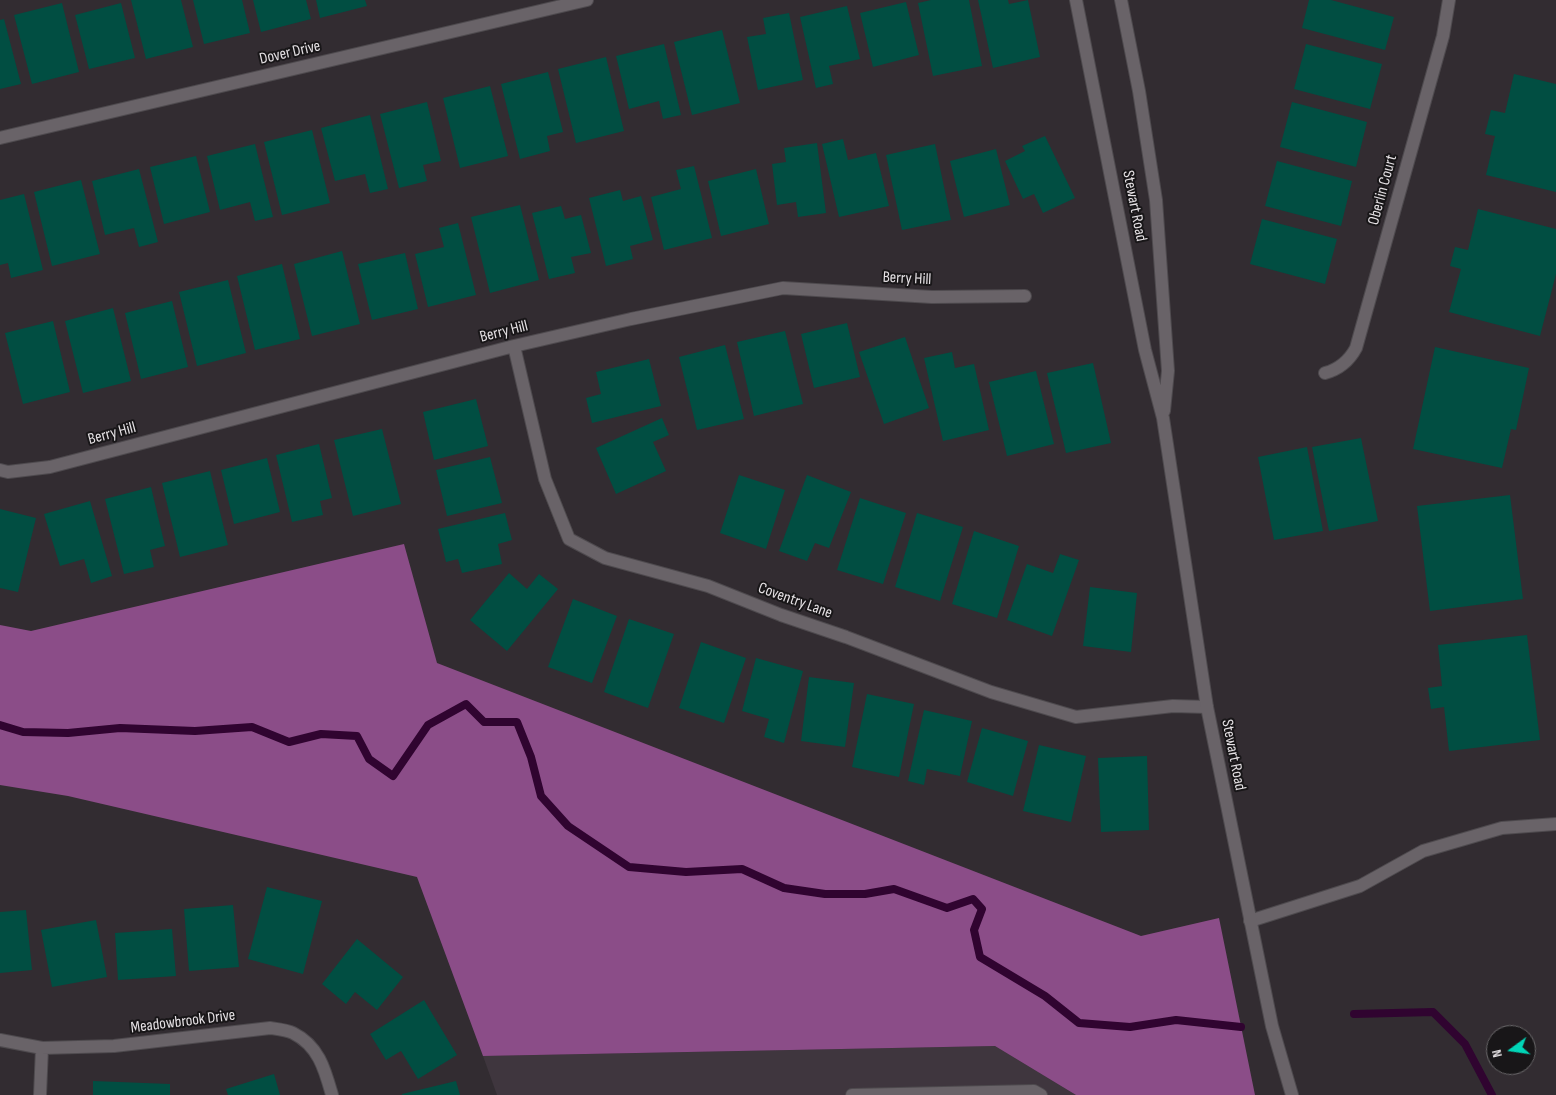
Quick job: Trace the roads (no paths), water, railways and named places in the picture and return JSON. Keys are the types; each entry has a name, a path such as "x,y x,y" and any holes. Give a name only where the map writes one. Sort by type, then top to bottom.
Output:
{"street":[{"name":"Dover Drive","path":"0,138 587,0"},
{"name":"Stewart Road","path":"1076,0 1146,350 1163,418 1207,707 1272,1026 1292,1095"},
{"name":"Stewart Road","path":"1121,0 1140,91 1156,200 1168,371 1163,418"},
{"name":"Oberlin Court","path":"1325,373 1336,370 1345,364 1356,348 1443,36 1449,0"},
{"name":"Berry Hill","path":"0,470 8,472 50,467 514,346 631,319 783,288 932,298 1025,296"},
{"name":"Coventry Lane","path":"514,346 545,479 569,539 605,558 708,586 781,615 846,636 990,692 1076,717 1173,706 1207,707"},
{"path":"1250,921 1360,886 1422,851 1502,828 1556,824"},
{"name":"Meadowbrook Drive","path":"0,1040 42,1048 114,1046 270,1028 293,1033 312,1047 325,1067 332,1095"},
{"path":"40,1095 42,1048"},
{"path":"852,1095 1034,1091 1041,1095"}],"waterway":[{"path":"0,725 23,732 68,733 120,728 195,731 252,727 289,742 321,734 357,736 369,759 393,776 428,725 466,704 484,722 517,722 531,757 541,796 568,826 629,867 686,872 742,869 784,888 825,894 865,894 894,889 947,908 973,899 982,909 974,930 980,957 1045,996 1079,1023 1130,1027 1176,1020 1241,1027"},
{"path":"1354,1014 1433,1012 1465,1044 1492,1095"}]}
